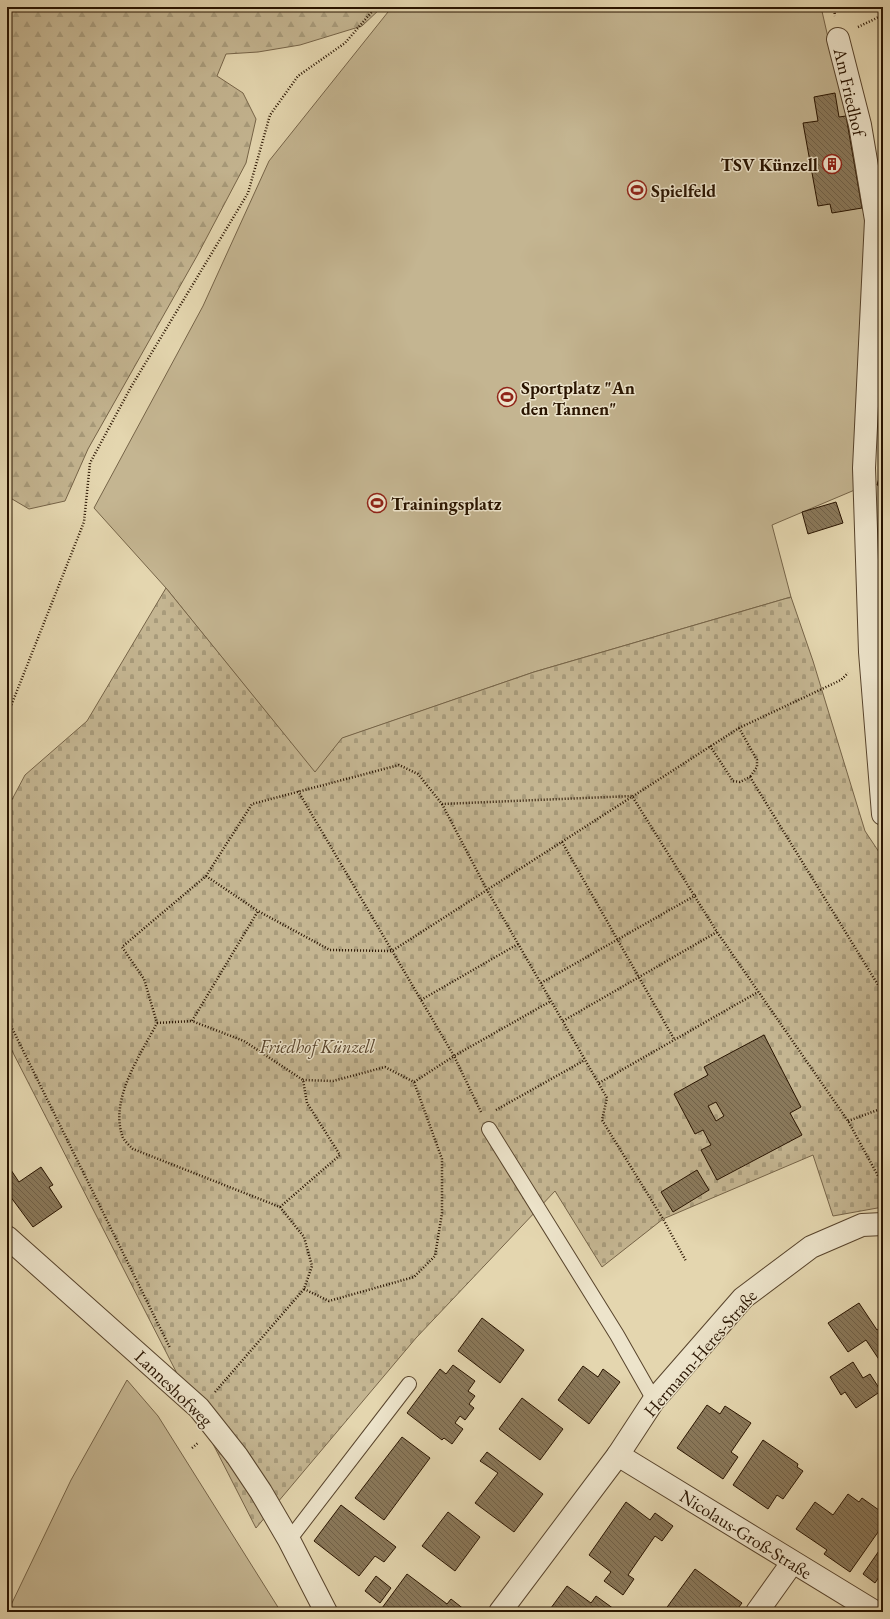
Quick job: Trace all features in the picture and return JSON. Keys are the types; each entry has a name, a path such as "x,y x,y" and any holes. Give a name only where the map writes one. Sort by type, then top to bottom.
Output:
{"street":[{"name":"Am Friedhof","path":"838,39 860,125 880,219 864,468 870,652 883,814"},
{"name":"Hermann-Heres-Straße","path":"500,1612 618,1455 654,1400 743,1298 811,1247 862,1225 883,1224"},
{"name":"Lanneshofweg","path":"7,1237 172,1382 199,1408 237,1456 261,1492 289,1540 326,1612"},
{"name":"Nicolaus-Groß-Straße","path":"618,1455 792,1563 875,1612"},
{"path":"757,1612 792,1563"}],"lane":[{"path":"486,1123 654,1400"},
{"path":"289,1540 409,1384"}],"path":[{"path":"7,716 84,522 90,463 131,388 248,193 270,115 298,76 345,43 376,7"},
{"path":"206,876 258,910 330,950 392,951 739,728 841,680 870,652"},
{"path":"710,746 734,781 740,782 750,777 757,768 757,760 739,728"},
{"path":"199,1408 228,1378 278,1316 304,1289 312,1266 304,1237 280,1207 133,1149 122,1136 118,1117 122,1092 157,1023 144,979 122,947 206,876 252,804 399,765 418,774 442,804 486,890 599,1083 607,1098 602,1120 663,1219 686,1261"},
{"path":"750,777 883,993"},
{"path":"298,791 454,1056 486,1123 585,1060"},
{"path":"442,804 632,796"},
{"path":"632,796 696,895 717,932 848,1121 883,1185"},
{"path":"562,842 674,1039"},
{"path":"541,984 696,895"},
{"path":"192,1021 258,910"},
{"path":"563,1021 717,932"},
{"path":"421,1000 518,944"},
{"path":"599,1083 758,992"},
{"path":"414,1082 454,1056 551,1001"},
{"path":"7,1018 171,1350 172,1382"},
{"path":"157,1023 192,1021 244,1041 302,1080 333,1081 385,1067 414,1082 442,1159 442,1213 435,1256 414,1276 329,1301 304,1289"},
{"path":"280,1207 340,1155 307,1103 302,1080"},
{"path":"848,1121 883,1108"}],"green space":[{"path":"7,7 382,7 362,26 300,45 258,52 226,54 217,76 243,93 256,119 246,163 197,256 88,449 65,501 29,509 7,496"},
{"name":"Sportplatz \"An den Tannen\"","path":"392,7 821,7 870,220 857,489 772,525 791,597 534,672 343,738 315,773 166,588 94,508 203,306 269,161"},
{"name":"Friedhof Künzell","path":"166,588 315,772 342,738 534,672 791,597 813,661 865,831 883,858 883,1207 833,1216 813,1155 663,1219 602,1267 555,1191 416,1338 256,1528 7,1041 7,809 25,775 87,721"},
{"path":"127,1380 158,1416 281,1612 12,1612 11,1605 71,1480"}],"building":[{"name":"TSV Künzell","path":"835,93 839,117 846,116 862,208 832,213 830,204 818,206 803,123 818,121 814,97"},
{"path":"883,464 883,486 877,485"},
{"path":"836,502 843,523 808,534 802,512"},
{"path":"764,1035 801,1107 790,1113 802,1135 717,1180 701,1150 711,1145 703,1130 695,1134 674,1094 708,1075 704,1067","holes":["716,1102 724,1116 716,1121 708,1106"]},
{"path":"7,1164 19,1182 41,1167 53,1185 49,1187 62,1207 33,1227 7,1192"},
{"path":"697,1170 709,1190 673,1212 661,1192"},
{"path":"859,1303 877,1330 883,1326 882,1364 866,1340 848,1352 828,1323"},
{"path":"482,1318 524,1350 500,1383 458,1351"},
{"path":"853,1362 863,1378 870,1374 881,1391 856,1408 845,1392 841,1395 830,1377"},
{"path":"453,1365 475,1381 468,1391 475,1396 469,1404 474,1408 465,1420 460,1416 455,1423 463,1429 452,1444 444,1438 442,1440 407,1413 440,1369 446,1374"},
{"path":"583,1366 598,1377 603,1369 620,1382 589,1424 558,1400"},
{"path":"522,1398 563,1429 540,1460 499,1429"},
{"path":"707,1405 720,1414 725,1406 751,1423 731,1452 738,1457 723,1479 677,1448"},
{"path":"402,1437 430,1458 384,1520 355,1498"},
{"path":"763,1440 798,1464 797,1467 803,1471 783,1499 777,1495 768,1509 733,1485"},
{"path":"487,1452 543,1494 514,1532 475,1503 498,1473 480,1461"},
{"path":"848,1494 859,1502 862,1498 883,1513 883,1525 850,1572 824,1554 827,1550 796,1529 815,1502 833,1515"},
{"path":"626,1502 650,1520 655,1513 673,1526 662,1541 655,1536 628,1575 634,1579 623,1595 604,1581 611,1572 589,1555"},
{"path":"341,1505 396,1547 384,1562 375,1556 359,1576 314,1541"},
{"path":"448,1512 480,1537 455,1571 422,1546"},
{"path":"883,1545 883,1571 875,1583 863,1574"},
{"path":"695,1569 742,1603 735,1612 667,1612 665,1610"},
{"path":"407,1574 447,1604 451,1599 465,1610 463,1612 388,1612 382,1608"},
{"path":"376,1576 391,1588 380,1603 365,1591"},
{"path":"567,1586 591,1603 596,1596 614,1609 612,1612 548,1612"}],"place":[{"name":"TSV Künzell","path":"832,164"},
{"name":"Spielfeld","path":"637,190"},
{"name":"Sportplatz \"An den Tannen\"","path":"507,397"},
{"name":"Trainingsplatz","path":"377,503"}]}
